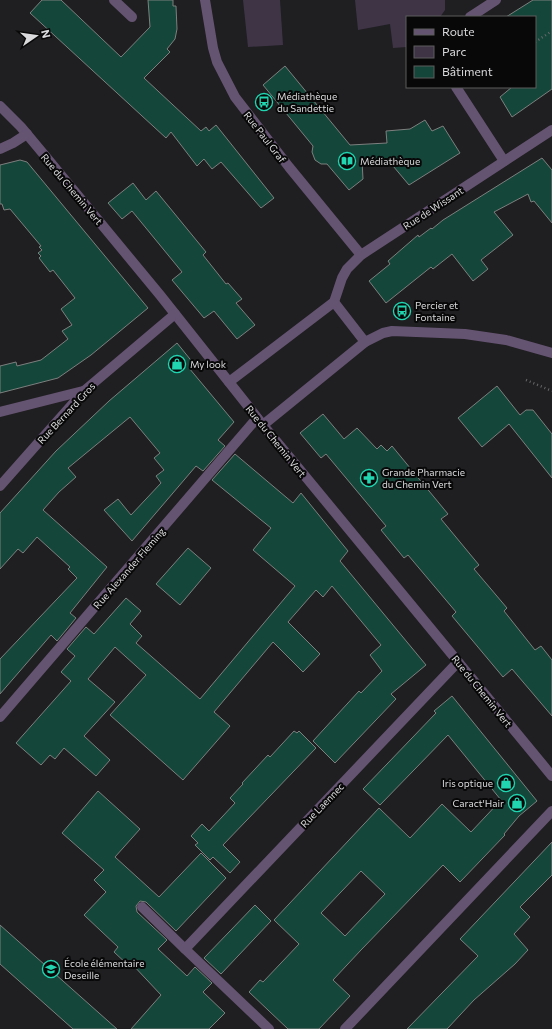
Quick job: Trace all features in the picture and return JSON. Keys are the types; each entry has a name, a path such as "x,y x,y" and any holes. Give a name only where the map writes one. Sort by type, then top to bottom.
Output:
{"street":[{"path":"114,0 132,17"},
{"name":"Rue Paul Graf","path":"205,0 213,48 220,68 235,97 289,167 361,255"},
{"path":"472,16 496,0"},
{"path":"457,88 504,161"},
{"name":"Rue du Chemin Vert","path":"0,106 26,134 175,314 260,422 552,776"},
{"name":"Rue de Wissant","path":"334,302 342,278 353,261 552,130"},
{"path":"0,149 13,143 26,134"},
{"path":"229,382 334,302 365,342"},
{"name":"Rue Bernard Gros","path":"0,486 84,391 175,314"},
{"path":"260,422 365,342 383,333 392,331 465,334 506,340 552,353"},
{"path":"0,412 84,391"},
{"name":"Rue Alexander Fleming","path":"0,717 260,422"},
{"name":"Rue Laennec","path":"185,949 458,662"},
{"path":"345,1029 552,811"},
{"path":"142,907 269,1029"}],"path":[{"path":"536,41 552,31"},
{"path":"526,380 552,391"}],"green space":[{"path":"243,0 280,0 283,45 248,47"},
{"path":"355,0 445,0 445,10 441,16 406,16 406,47 393,48 390,24 358,30"}],"building":[{"path":"42,0 61,0 121,57 150,27 148,0 173,0 173,6 176,6 177,29 175,39 167,49 170,52 144,78 201,131 206,127 209,131 216,125 274,198 261,208 221,162 212,169 204,159 197,166 171,132 166,138 30,13"},
{"path":"533,0 552,0 552,89 512,117 500,97 511,88 536,88 536,16 508,16"},
{"path":"285,66 350,145 387,143 386,131 410,129 425,120 432,131 443,126 460,153 409,185 388,160 362,160 363,179 349,190 327,164 321,164 315,160 312,152 313,146 263,85"},
{"path":"542,158 552,170 552,223 534,201 531,202 528,194 494,212 513,235 481,260 488,269 473,281 452,254 433,269 431,267 386,303 369,281 390,264 388,261 418,235 419,237 431,228 432,229 443,220"},
{"path":"20,160 27,162 148,308 91,355 58,378 0,393 0,366 16,362 17,366 41,360 68,339 62,331 72,325 61,309 75,298 53,270 50,272 39,258 41,256 38,253 42,250 39,247 41,246 10,209 4,210 2,204 0,204 0,165"},
{"path":"133,183 146,200 156,191 206,252 203,255 226,284 228,283 242,299 236,303 255,325 237,339 214,311 204,318 172,280 182,272 132,211 122,219 108,203"},
{"path":"177,343 194,364 189,368 234,422 218,440 225,446 203,471 196,466 132,541 104,510 118,499 131,515 161,483 156,476 164,470 154,458 160,453 130,417 68,468 76,477 59,492 43,510 107,567 70,613 76,618 57,641 51,635 0,694 0,659 77,578 68,569 70,567 37,537 23,553 18,549 0,569 0,513 56,451 109,401"},
{"path":"497,386 520,415 526,410 533,410 552,434 552,478 509,424 482,447 458,418"},
{"path":"323,414 344,439 357,428 377,449 381,445 387,451 392,446 448,514 441,519 479,565 474,569 507,608 504,611 535,650 541,646 552,660 552,716 512,669 503,677 452,616 456,612 408,555 404,558 381,530 386,526 326,454 321,458 300,433"},
{"path":"235,454 293,503 301,493 348,551 340,561 426,665 391,694 396,699 335,763 313,741 359,691 361,693 382,671 370,655 381,645 332,586 323,597 316,590 288,622 320,654 303,672 273,642 214,712 230,726 183,780 110,715 146,675 115,647 88,679 115,702 84,736 110,760 96,776 64,748 55,759 50,755 41,765 16,743 71,681 61,672 75,656 67,649 86,627 94,634 126,598 141,611 130,624 142,636 136,643 200,699 295,586 253,550 271,528 212,480"},
{"path":"188,548 211,568 180,605 156,584"},
{"path":"452,696 537,801 519,816 504,834 505,835 460,882 443,865 361,950 333,980 350,996 319,1029 288,1029 249,992 260,980 263,982 299,944 274,920 379,808 410,838 442,804 471,832 501,800 448,735 380,805 363,789 436,713 434,711","holes":["361,871 385,894 345,936 321,913"]},
{"path":"294,731 297,733 299,731 316,748 223,845 240,862 230,873 213,857 210,860 195,845 198,843 191,836 202,824 209,831 235,803 230,798 243,784 242,783 268,755 270,757"},
{"path":"98,791 140,829 115,857 159,897 201,853 226,878 176,931 146,902 140,901 136,906 137,912 167,940 158,949 187,976 195,967 212,983 203,992 225,1013 209,1029 131,1029 161,995 131,963 129,966 114,952 118,947 84,915 106,892 94,880 104,870 62,833"},
{"path":"552,842 552,875 520,907 530,917 514,934 528,950 515,964 474,1000 447,1029 407,1029 478,956 460,939"},
{"path":"255,905 271,921 221,974 204,958"},
{"path":"0,925 117,1029 73,1029 0,964"}],"place":[{"name":"Médiathèque du Sandettie","path":"264,102"},
{"name":"Médiathèque","path":"347,161"},
{"name":"Percier et Fontaine","path":"402,311"},
{"name":"My look","path":"177,364"},
{"name":"Grande Pharmacie du Chemin Vert","path":"369,478"},
{"name":"Iris optique","path":"506,783"},
{"name":"Caract'Hair","path":"517,803"},
{"name":"École élémentaire Deseille","path":"51,969"}]}
